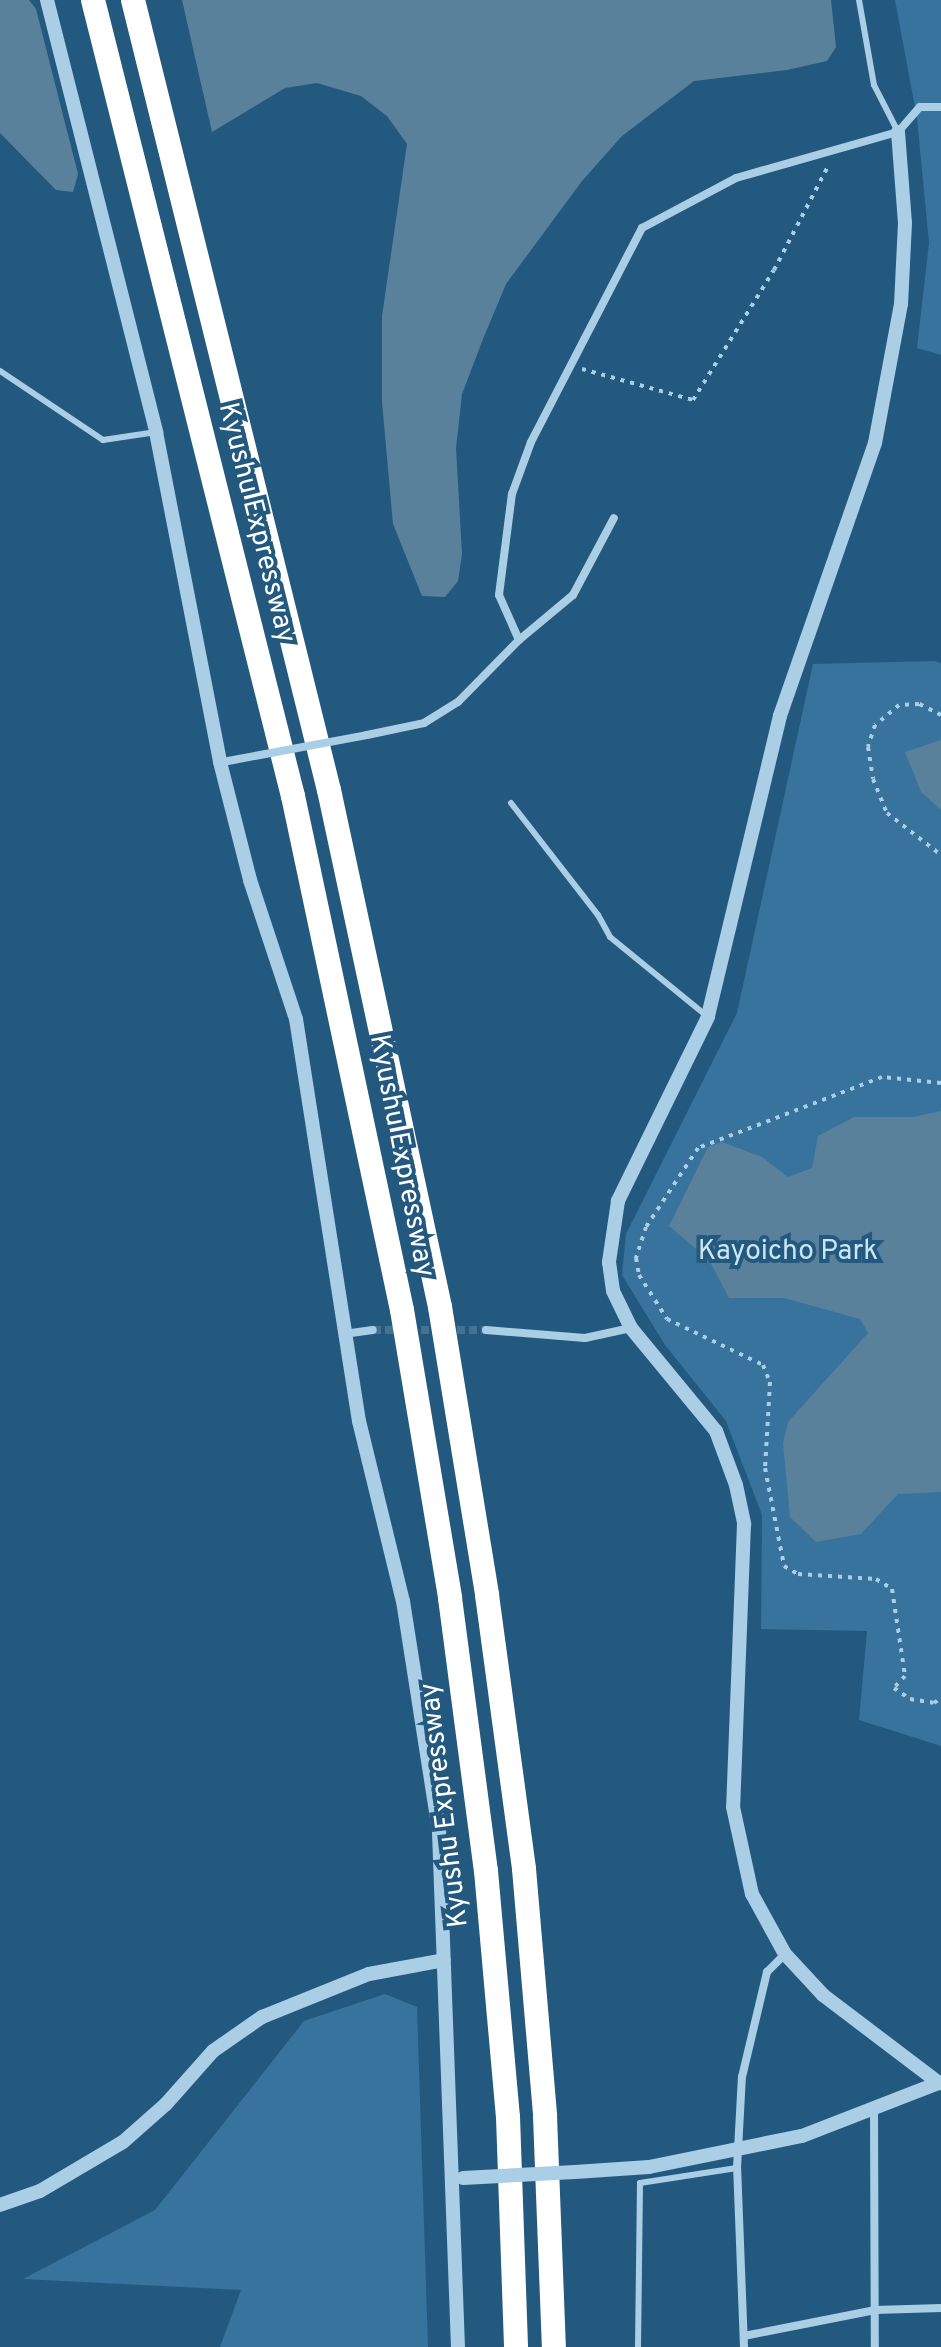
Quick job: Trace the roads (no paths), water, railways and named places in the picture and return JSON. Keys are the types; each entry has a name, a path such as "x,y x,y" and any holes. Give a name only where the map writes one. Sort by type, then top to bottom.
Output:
{"highway":[{"name":"Kyushu Expressway","path":"93,0 293,796 402,1310 450,1598 486,1871 508,2117 516,2347"},
{"name":"Kyushu Expressway","path":"133,0 329,790 440,1307 487,1595 524,1869 545,2116 554,2347"}],"street":[{"path":"47,0 156,432 250,880 296,1019 359,1421 403,1601 439,1832 456,2178 458,2347"},
{"path":"519,640 499,595 503,536 531,442 642,228 736,178 898,132 920,107 941,107"},
{"path":"456,2178 575,2172 738,2151 874,2112 940,2082 823,1995 785,1954 752,1894 736,1839 733,1770 744,1524 736,1485 716,1431 631,1328 613,1291 609,1233 618,1201 708,1017 784,701 849,524 891,372 905,223 898,132"},
{"path":"224,761 424,723 447,709 519,640 573,595 614,518"},
{"path":"486,1330 585,1338 631,1328"},
{"path":"344,1334 373,1330"},
{"path":"744,2347 737,2168 742,2077 767,1972 785,1954"},
{"path":"0,2205 40,2191 123,2142 213,2051 262,2017 369,1974 444,1960"},
{"path":"874,2112 875,2347"},
{"path":"744,2336 875,2310 941,2308"}],"lane":[{"path":"859,0 874,85 898,132"},
{"path":"0,371 103,440 156,432"},
{"path":"511,803 598,915 610,937 708,1017"},
{"path":"638,2347 640,2183 737,2168"}],"tunnel":[{"path":"373,1330 486,1330"}],"park label":[{"name":"Kayoicho Park","path":"788,1252"}]}
